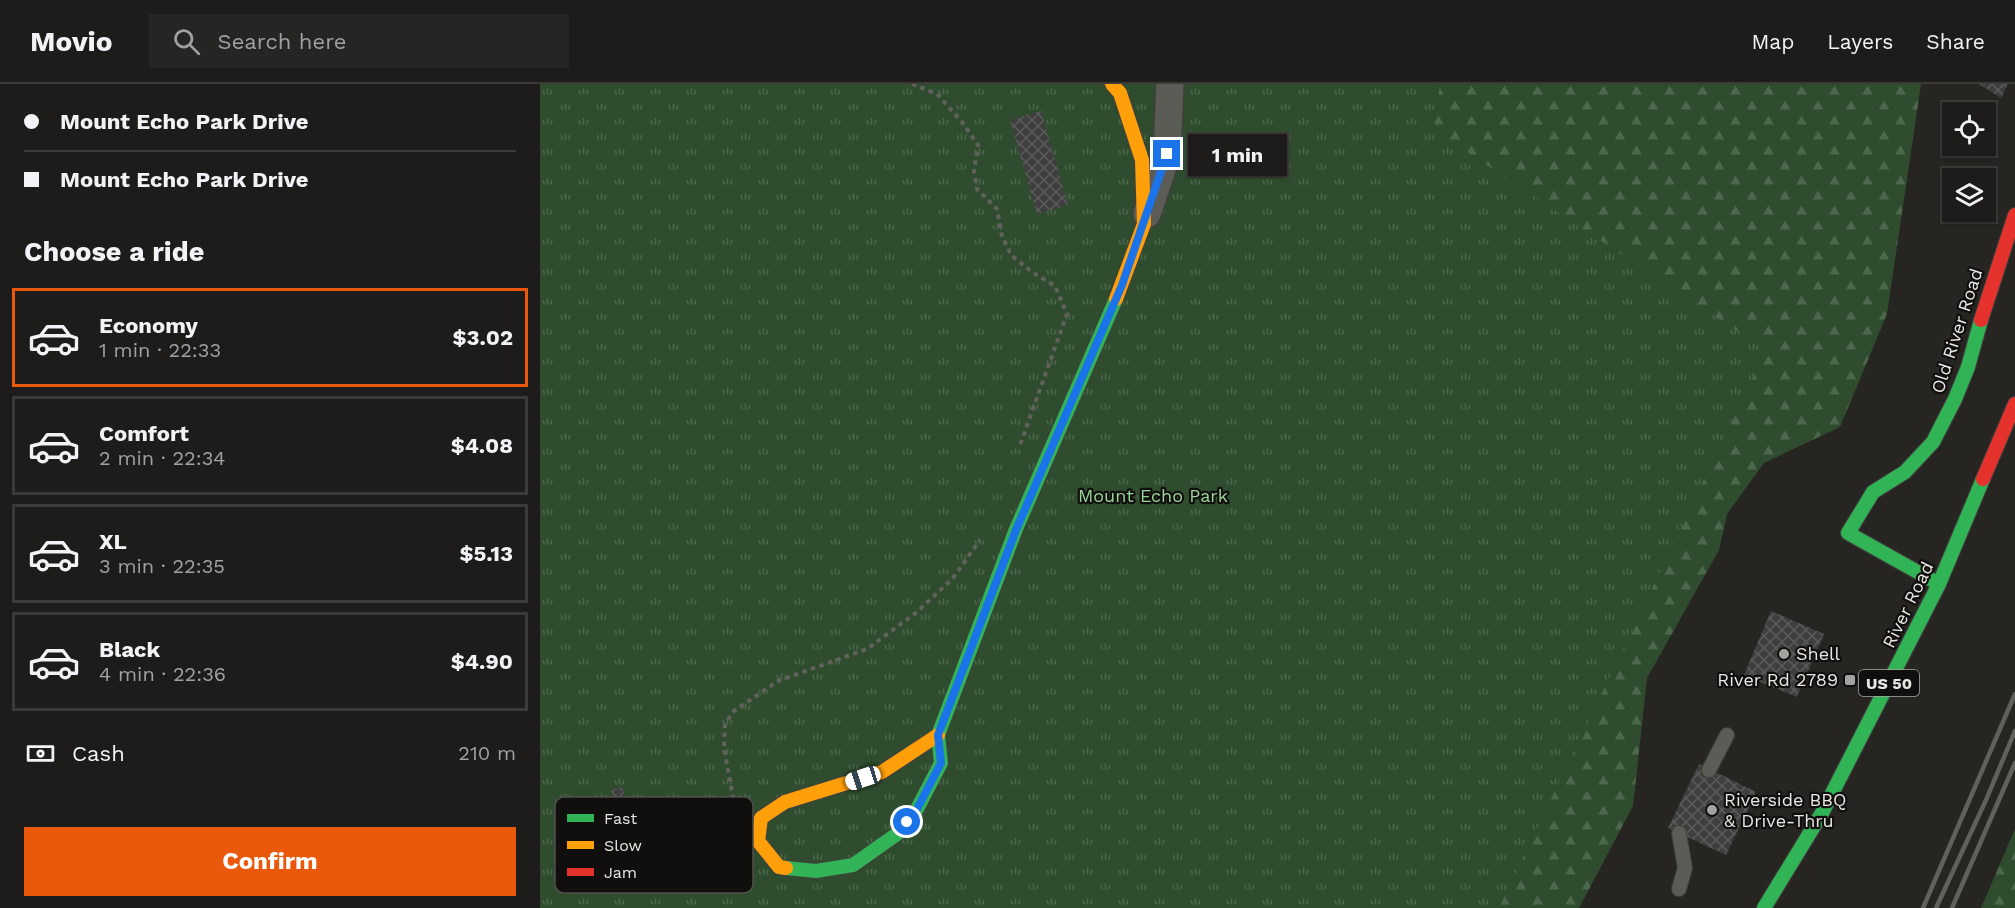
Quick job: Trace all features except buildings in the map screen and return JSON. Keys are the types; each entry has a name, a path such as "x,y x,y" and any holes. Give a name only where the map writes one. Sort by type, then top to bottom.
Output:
{"street":[{"path":"1112,84 1120,93 1142,160 1144,224"},
{"path":"938,735 882,772 785,802 761,818 758,841 779,867 816,871 853,864 897,834 917,809 941,763 938,735 1016,530 1122,285 1144,224 1167,154 1170,84"},
{"name":"Old River Road","path":"1940,584 1848,533 1873,492 1905,472 1933,442 1968,368 1985,305 2015,215"},
{"name":"River Road","path":"1764,908 1822,813 1940,584 2015,404"}],"lane":[{"path":"1985,305 1993,318"},
{"path":"1709,770 1727,735"},
{"path":"1679,833 1685,868 1679,889"}],"path":[{"path":"912,84 937,94 962,122 978,145 974,171 977,189 997,209 1002,236 1011,255 1032,272 1055,286 1067,314 1019,447"},
{"path":"733,797 724,748 725,724 734,711 778,681 867,649 917,612 953,578 983,537"},
{"path":"753,819 760,822"}],"green space":[{"name":"Mount Echo Park","path":"540,84 1440,84 1434,130 1766,350 1499,908 540,908"},
{"path":"1301,84 1921,84 1887,314 1840,427 1764,463 1727,514 1719,550 1647,678 1633,806 1579,908 835,908"},
{"path":"2015,829 2015,908 1981,908"}],"railway":[{"path":"1923,908 2015,694"},
{"path":"1936,908 2015,731"},
{"path":"1952,908 2015,763"}],"traffic: fast":[{"path":"786,868 816,871 853,865 897,834 917,809 941,763 938,735 1016,529 1116,299"},
{"path":"1939,584 1848,533 1873,492 1905,472 1933,442 1968,367 1981,320"},
{"path":"1764,908 1822,813 1939,584 1983,479"}],"traffic: slow":[{"path":"1112,84 1120,93 1142,160 1144,224 1116,299"},
{"path":"786,868 779,867 758,841 761,818 785,802 882,772 938,735"}],"traffic: jam":[{"path":"1981,320 2015,215"},
{"path":"1983,479 2015,404"}],"place":[{"name":"Shell","path":"1784,654"},
{"name":"River Rd 2789","path":"1850,680"},
{"name":"Riverside BBQ & Drive-Thru","path":"1712,810"}],"route":[{"path":"907,822 917,809 941,763 938,735 1016,530 1122,285 1167,154"}]}
